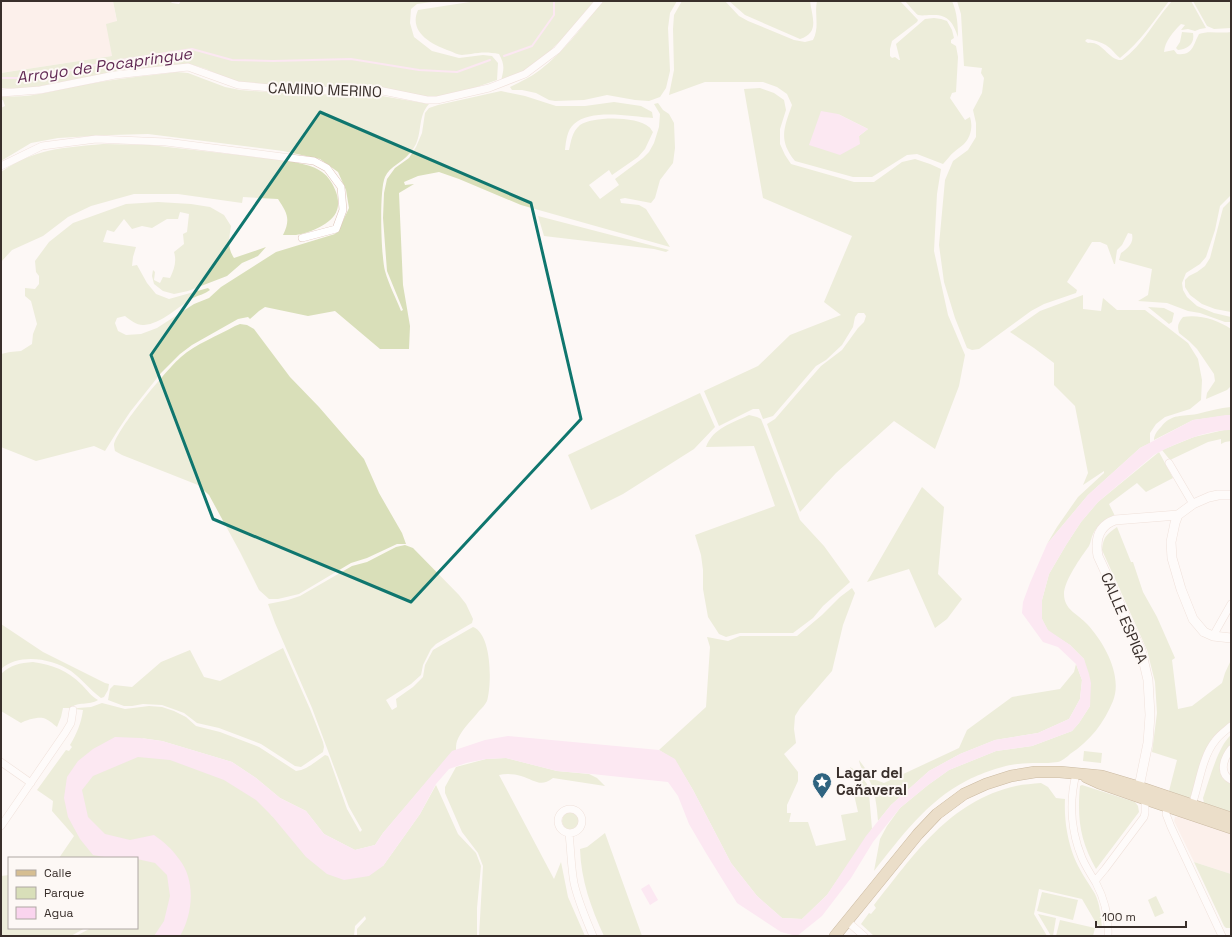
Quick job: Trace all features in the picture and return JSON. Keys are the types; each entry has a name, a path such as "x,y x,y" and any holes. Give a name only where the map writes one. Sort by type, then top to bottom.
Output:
{"main road":[{"path":"836,936 918,834 937,814 964,794 986,784 1011,776 1035,772 1060,772 1102,776 1231,818"},
{"path":"1076,774 1144,799 1231,828"},
{"path":"1090,779 1098,779 1131,788 1139,787"}],"street":[{"name":"CAMINO MERINO","path":"1,93 40,90 115,75 188,67 238,85 304,91 372,89 427,100 437,100 489,88 525,74 557,50 599,1"},
{"path":"1,166 42,146 96,139 166,142 314,161 327,168 341,187 343,210 336,229 302,238"},
{"path":"1169,463 1193,504"},
{"path":"1231,495 1209,497 1193,504 1178,515 1171,542 1172,558 1181,588 1193,619 1204,632 1214,636 1231,638"},
{"name":"CALLE ESPIGA","path":"1139,787 1148,743 1150,716 1148,680 1141,650 1098,556 1096,547 1097,539 1102,529 1109,522 1115,520 1178,515"},
{"path":"1214,636 1231,604"},
{"path":"1,826 71,723 74,710"},
{"path":"1192,805 1204,763 1210,748 1220,735 1231,726"},
{"path":"1231,749 1223,764 1223,772 1227,778 1231,780"},
{"path":"1,762 31,783"},
{"path":"1076,774 1071,808 1074,834 1082,857 1105,903 1108,935 1116,936"},
{"path":"1094,881 1105,870 1144,817 1144,799"},
{"path":"1167,807 1166,814 1171,827 1222,936"},
{"path":"569,834 574,884 593,936"},
{"path":"848,922 864,936"}],"highlighted area":[{"path":"320,112 531,203 581,419 411,602 213,519 151,355"}],"shaded area":[{"path":"1,1 113,1 117,22 107,24 112,56 1,73"},
{"path":"1179,816 1231,833 1231,874 1194,862 1174,821 1175,817"}],"green space":[{"path":"113,1 170,1 172,3 179,4 181,1 439,1 417,4 411,9 410,23 414,37 432,51 459,58 483,55 492,56 498,63 497,80 474,88 441,96 429,97 374,86 296,87 251,84 228,79 206,69 190,64 118,71 31,88 1,88 1,73 112,56 106,24 117,21"},
{"path":"476,1 594,1 569,31 542,58 519,74 501,81 503,67 499,54 485,52 463,55 457,54 429,41 419,31 416,25 418,10"},
{"path":"603,1 677,1 670,13 668,28 670,71 666,88 660,97 649,101 607,95 584,100 555,101 549,100 536,93 522,90 512,90 510,87 537,73 549,63"},
{"path":"682,1 725,1 739,16 748,21 794,40 805,42 813,40 815,35 817,25 817,1 900,1 918,20 892,41 890,56 900,60 896,44 925,19 934,18 947,21 954,38 951,40 951,43 956,46 958,57 956,92 952,93 950,98 965,120 970,117 970,135 964,144 943,164 917,154 907,155 872,177 853,177 795,161 786,147 784,140 785,127 792,105 787,94 777,87 763,82 705,82 669,95 674,70 674,15","holes":["838,114 868,129 859,136"]},
{"path":"729,1 810,1 813,18 812,29 810,33 800,39 745,15"},
{"path":"905,1 952,1 957,19 958,37 952,23 949,20 937,15 918,15"},
{"path":"957,1 1169,1 1140,38 1120,58 1103,43 1087,39 1085,41 1100,46 1112,57 1119,60 1122,60 1143,40 1172,1 1191,1 1206,28 1195,31 1188,29 1181,30 1185,25 1181,24 1172,33 1164,52 1174,50 1177,54 1186,53 1192,49 1199,34 1207,32 1231,32 1231,195 1220,206 1215,230 1206,257 1200,264 1186,273 1182,283 1183,290 1187,297 1197,306 1214,313 1231,317 1231,322 1225,322 1167,303 1138,301 1148,295 1152,269 1119,260 1121,253 1128,247 1132,240 1132,234 1128,233 1122,245 1117,250 1115,264 1107,245 1100,242 1092,242 1067,282 1077,290 1076,293 1044,304 1031,311 979,349 972,350 967,348 955,318 944,282 939,245 945,180 953,161 968,150 976,137 976,123 973,110 982,93 984,78 981,73 982,68 964,66 961,14"},
{"path":"1193,1 1231,1 1231,28 1214,29 1207,26"},
{"path":"1182,32 1193,33 1193,40 1188,47 1178,50 1176,48 1180,42"},
{"path":"177,72 188,73 225,87 240,90 311,95 360,94 429,104 423,113 416,144 406,157 387,173 383,184 381,223 382,252 388,281 401,311 403,310 387,271 383,218 384,193 387,179 395,168 409,158 416,147 422,133 425,113 429,108 438,105 501,91 525,96 556,106 585,106 614,102 641,106 652,112 653,118 624,115 591,116 582,119 574,124 570,129 567,136 565,150 569,150 572,137 580,125 595,120 615,118 635,121 643,123 653,132 645,149 638,157 612,175 609,170 589,185 600,199 619,185 615,179 649,152 654,143 659,127 660,114 654,104 658,103 663,110 669,114 674,123 675,148 673,163 660,180 655,198 651,203 625,198 620,199 621,203 639,205 646,209 670,247 521,205 439,172 418,176 404,182 405,185 414,184 399,193 403,285 410,326 409,349 380,349 335,311 308,316 265,307 250,319 248,317 238,319 192,345 180,354 161,373 130,412 105,451 94,446 36,461 1,447 1,354 21,351 32,344 33,334 37,324 31,301 25,296 25,288 35,289 39,284 39,276 36,272 35,261 49,242 73,223 126,204 158,202 191,204 210,207 224,215 231,226 229,246 234,258 266,247 258,256 242,263 227,276 188,291 174,294 163,291 154,284 152,276 153,270 155,272 154,280 160,283 163,277 170,278 175,262 174,252 184,244 183,234 187,232 189,214 180,212 178,219 167,219 152,228 142,226 132,229 124,219 114,232 107,230 103,242 136,247 132,266 137,265 147,283 156,294 169,299 208,288 210,290 193,298 163,318 150,324 139,325 125,316 117,318 115,323 118,331 126,335 141,334 157,328 194,304 209,298 221,287 276,252 335,234 349,208 346,190 338,172 320,159 283,151 148,134 111,135 58,138 31,143 1,161 1,108 5,106 3,100 1,100 1,96 11,97 42,94 106,81"},
{"path":"760,88 774,93 784,100 786,110 780,129 780,144 791,164 854,182 874,182 902,162 915,159 941,169 937,194 934,251 948,315 965,355 959,386 935,449 894,421 836,473 800,512 767,424 775,419 821,366 842,350 864,322 866,316 864,313 858,313 855,317 853,327 842,345 826,360 816,366 773,416 763,419 759,409 753,409 719,426 704,391 758,366 790,335 841,315 824,302 852,236 763,198 744,89"},
{"path":"103,144 150,145 290,161 307,165 324,174 330,181 335,189 338,208 331,220 314,230 296,235 283,235 287,225 287,216 278,199 243,197 242,203 178,194 134,194 91,206 68,217 43,236 12,250 1,262 1,172 26,158 50,150"},
{"path":"1231,200 1231,312 1215,309 1202,304 1190,295 1185,287 1185,280 1205,266 1210,258 1223,208"},
{"path":"538,216 669,250 666,252 654,249 544,236"},
{"path":"1083,295 1083,309 1101,311 1103,298 1117,310 1145,310 1188,343 1198,359 1202,380 1201,400 1190,409 1165,417 1156,424 1150,433 1150,443 1140,448 1088,495 1047,544 1078,497 1104,473 1104,471 1083,485 1088,473 1075,406 1054,385 1054,363 1010,332 1040,311"},
{"path":"1148,307 1164,308 1174,313 1172,322 1169,324"},
{"path":"1195,316 1208,318 1231,329 1231,386 1227,390 1206,399 1207,393 1215,381 1214,374 1197,349 1179,333 1178,325 1183,317"},
{"path":"240,324 247,325 254,329 290,377 319,407 364,459 379,493 402,533 406,544 397,544 367,558 351,563 299,594 278,599 269,599 259,590 209,495 198,485 122,455 115,451 114,446 123,426 174,363 187,352 200,344"},
{"path":"700,393 715,427 694,449 623,494 591,510 568,455"},
{"path":"1231,407 1231,415 1193,420 1154,440 1158,430 1169,419 1178,416 1197,414"},
{"path":"749,415 761,419 800,520 824,546 850,582 823,606 813,618 793,633 740,633 726,637 719,634 708,617 703,589 701,555 695,535 775,506 754,446 706,447 709,440 718,431"},
{"path":"1224,430 1231,430 1231,441 1221,444 1221,439 1208,442 1170,460 1162,450 1194,437"},
{"path":"1159,452 1173,478 1146,492 1137,483 1109,504 1116,518 1102,523 1097,528 1092,536 1089,546 1074,569 1065,589 1064,594 1066,604 1087,624 1100,640 1114,670 1116,681 1113,701 1101,724 1084,743 1066,758 1058,762 1023,763 1006,766 966,781 952,789 927,809 894,845 874,871 880,839 887,826 900,808 928,785 949,770 996,751 1032,746 1072,731 1079,723 1090,706 1084,659 1070,645 1048,631 1042,619 1042,600 1049,574 1081,522 1098,502"},
{"path":"922,487 944,507 938,574 962,599 947,619 935,628 909,569 867,582"},
{"path":"1117,527 1131,562 1133,562 1143,592 1157,617 1175,658 1172,660 1178,709 1192,706 1222,683 1231,660 1231,725 1219,734 1196,793 1189,798 1169,791 1177,760 1152,752 1157,713 1155,682 1147,650 1102,550 1103,542 1106,536"},
{"path":"405,545 413,548 459,595 466,604 473,619 472,623 436,644 431,649 423,665 421,675 411,684 386,700 392,710 397,707 396,699 413,687 423,677 425,665 433,650 473,627 479,631 484,639 489,660 490,683 487,701 461,733 456,743 456,750 452,752 383,833 375,845 355,850 324,834 306,811 280,798 256,778 232,762 162,741 141,738 238,773 272,816 383,866 420,814 436,785 458,834 476,853 481,866 477,908 477,936 357,936 357,929 366,919 365,916 355,926 354,936 76,936 89,929 138,929 138,857 60,857 74,836 52,811 53,801 37,790 66,750 69,751 72,747 70,745 81,720 83,710 75,709 91,707 102,703 125,709 149,706 162,707 186,717 196,726 220,732 259,747 296,771 308,767 325,755 328,756 347,809 360,832 362,830 349,807 312,708 268,604 300,596 352,566 367,562 396,547"},
{"path":"852,588 855,593 843,625 832,671 800,708 795,716 794,729 796,743 784,754 798,772 798,781 787,805 787,813 791,813 789,822 808,822 816,846 846,840 841,815 858,812 852,786 855,785 850,767 858,772 867,784 872,829 827,895 802,919 782,918 757,896 731,863 693,790 675,760 659,750 706,707 710,647 707,637 728,641 740,636 797,636"},
{"path":"1,624 43,652 109,684 108,690 104,697 101,698 97,695 71,671 45,660 26,659 8,664 1,669"},
{"path":"283,648 310,709 324,747 323,752 301,767 295,766 261,744 219,728 197,723 184,713 162,705 143,704 124,706 108,700 110,689 114,685 132,687 161,662 190,650 204,677 220,681"},
{"path":"33,662 47,665 65,672 98,700 91,703 76,705 71,708 63,708 57,727 49,720 43,718 32,719 21,723 1,711 1,674 8,668 16,665"},
{"path":"1076,664 1082,680 1080,699 1069,719 1038,733 995,740 960,754 929,771 891,805 878,821 872,786 861,767 859,760 873,779 884,783 959,748 967,730 1012,697 1060,689 1074,672"},
{"path":"1231,735 1231,745 1228,747 1226,780 1231,783 1231,812 1204,803 1203,798 1218,755 1226,740"},
{"path":"1084,751 1102,753 1101,763 1083,761"},
{"path":"506,758 557,771 589,774 597,778 605,786 553,778 541,783 516,775 499,775 554,879 561,862 568,897 585,936 479,936 483,866 478,853 462,832 445,793 445,787 456,767 486,759"},
{"path":"1041,783 1048,787 1056,798 1065,799 1065,814 1068,836 1072,850 1076,862 1097,898 1102,928 1096,923 1082,899 1039,889 1034,914 1047,936 874,936 861,924 869,913 871,914 876,908 874,905 919,849 952,817 971,804 992,793 1019,785"},
{"path":"1082,785 1135,802 1138,806 1139,812 1096,869 1086,849 1081,829 1079,798 1080,786"},
{"path":"571,812 577,815 580,821 577,827 571,830 565,827 562,821 565,815"},
{"path":"605,833 642,936 604,936 591,904 582,872 580,849 587,847"},
{"path":"1194,862 1231,874 1231,928 1226,928 1224,926"},
{"path":"8,875 8,929 83,929 71,936 1,936 1,876"},
{"path":"1042,892 1078,900 1073,920 1037,911"},
{"path":"1156,896 1164,913 1155,917 1148,900"},
{"path":"1038,914 1056,918 1053,936 1051,936"},
{"path":"1060,920 1095,928 1093,936 1056,936"}],"water":[{"path":"821,111 838,114 868,129 859,136 860,144 840,155 809,145"},
{"path":"1231,415 1231,430 1222,430 1202,435 1181,442 1154,455 1098,502 1081,522 1049,574 1042,600 1042,619 1048,630 1070,645 1084,659 1091,683 1090,706 1079,723 1072,731 1032,746 996,751 949,770 928,785 900,808 873,842 851,878 822,916 797,936 781,932 737,903 689,824 678,796 668,782 557,771 506,758 486,759 466,763 449,769 436,784 420,814 383,866 369,876 344,880 327,874 306,857 272,816 256,800 224,780 170,760 138,757 93,776 82,790 88,817 105,834 130,840 154,835 168,846 176,855 184,867 188,877 191,897 188,918 180,936 154,936 164,921 170,896 167,875 155,863 138,859 138,857 104,857 93,855 80,839 68,817 64,798 67,777 78,761 93,749 115,737 162,741 232,762 256,778 280,798 306,811 324,834 355,850 375,845 383,833 452,751 485,740 508,736 659,750 675,759 731,863 757,896 782,918 802,919 827,895 866,836 891,805 929,771 960,754 995,740 1038,733 1069,719 1080,699 1082,680 1076,664 1058,647 1043,642 1022,613 1023,602 1030,583 1047,544 1088,495 1140,448 1193,420"},
{"path":"649,884 658,900 650,905 641,889"}],"waterway":[{"name":"Arroyo de Pocapringue","path":"504,56 532,46 554,15 554,1"},
{"name":"Arroyo de Pocapringue","path":"1,78 31,78 115,61 192,49 232,60 273,61 351,59 419,70 457,72 490,60"}],"place":[{"name":"Lagar del Cañaveral","path":"822,799"}]}
